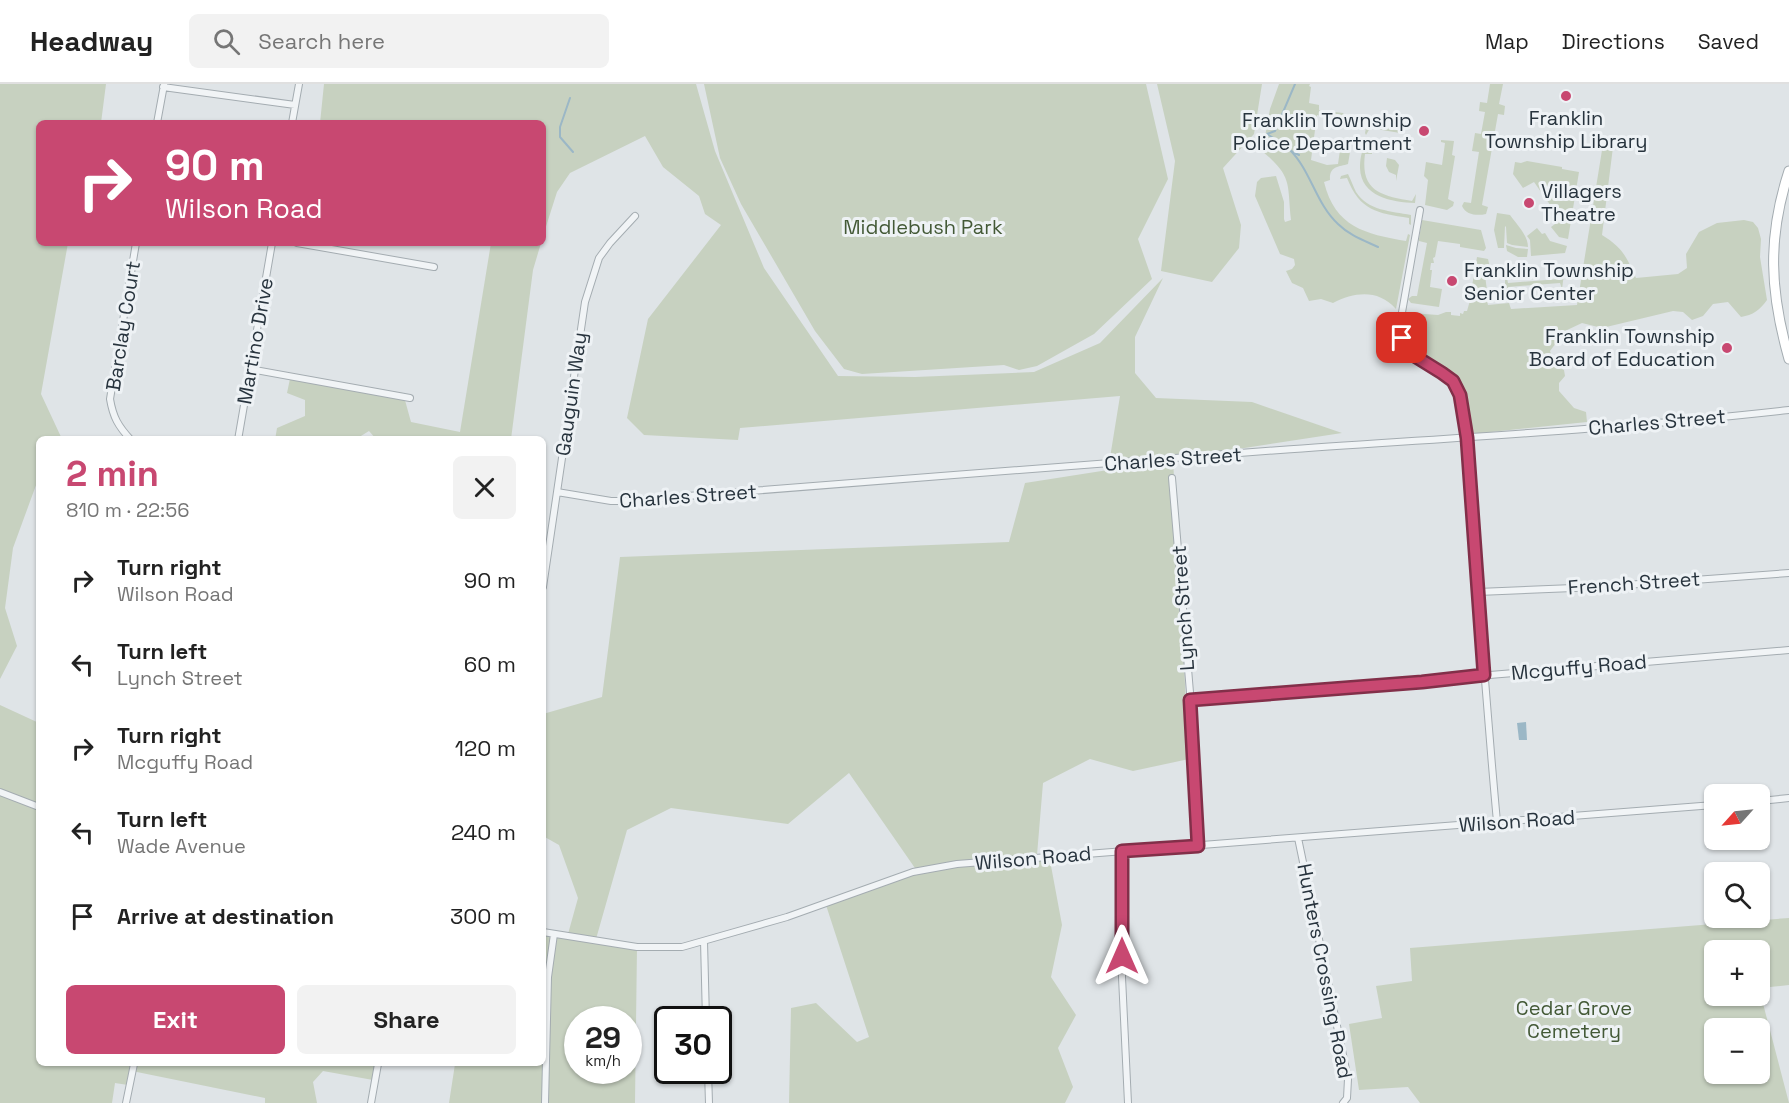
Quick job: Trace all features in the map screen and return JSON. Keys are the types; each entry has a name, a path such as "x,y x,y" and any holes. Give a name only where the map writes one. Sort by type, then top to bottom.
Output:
{"main road":[{"path":"1789,171 1781,196 1773,258 1775,302 1789,359"}],"street":[{"path":"293,120 299,84"},
{"path":"158,120 164,86 296,105"},
{"path":"1420,210 1401,318 1402,338 1413,355 1442,373 1457,386 1460,395 1467,438 1497,822"},
{"name":"Gauguin Way","path":"546,567 585,302 599,258 635,216"},
{"name":"Barclay Court","path":"128,436 113,414 110,399 136,246"},
{"name":"Martino Drive","path":"239,436 271,246"},
{"path":"314,246 434,267"},
{"path":"250,369 410,398"},
{"name":"Charles Street","path":"557,492 624,501 1281,450 1467,438 1789,410"},
{"name":"Lynch Street","path":"1172,478 1190,700 1198,846"},
{"name":"French Street","path":"1478,592 1598,587 1789,573"},
{"name":"Mcguffy Road","path":"1190,700 1789,650"},
{"path":"0,792 36,806"},
{"path":"1770,800 1789,798"},
{"name":"Wilson Road","path":"546,933 637,947 682,947 787,917 913,872 957,864 1704,806"},
{"name":"Hunters Crossing Road","path":"1298,838 1348,1079 1347,1098 1343,1103"},
{"path":"1122,851 1122,977 1128,1103"},
{"path":"546,1061 548,977 554,934"},
{"path":"704,941 706,1006"},
{"path":"126,1103 134,1066"},
{"path":"371,1103 378,1066"},
{"path":"545,1103 546,1066"},
{"path":"708,1084 709,1103"}],"green space":[{"path":"0,84 106,84 101,120 36,120 36,246 67,246 41,394 61,436 36,436 36,485 13,548 5,608 17,646 0,679"},
{"path":"324,84 696,84 715,151 764,268 838,376 915,377 1034,372 1100,343 1163,278 1135,337 1135,373 1156,398 1252,402 1342,433 1173,459 1189,759 1133,771 1090,759 1043,783 1037,855 1049,855 1062,925 1051,977 1076,1015 1058,1048 1073,1087 1065,1103 789,1103 791,1008 816,1003 857,1042 869,1037 825,902 917,871 849,773 788,824 671,808 627,830 596,939 637,947 636,1006 564,1006 564,1084 635,1084 635,1103 449,1103 455,1066 546,1066 546,930 568,934 578,898 559,845 546,838 546,713 602,697 620,557 1009,542 1025,483 1108,470 1120,396 740,428 738,440 644,435 627,418 648,319 721,225 705,214 699,196 663,167 645,136 570,173 557,192 546,227 546,120 320,120"},
{"name":"Middlebush Park","path":"704,84 1146,84 1168,179 1138,239 1152,279 1094,334 1037,366 1019,370 1004,365 862,374 844,369 815,331 741,204 720,158"},
{"path":"1157,84 1262,84 1254,134 1223,168 1241,225 1239,248 1212,282 1161,271 1175,161"},
{"path":"1279,84 1310,84 1309,103 1319,105 1319,110 1343,113 1346,118 1354,120 1355,125 1351,127 1344,120 1317,115 1311,160 1327,165 1338,164 1341,143 1344,138 1350,137 1352,140 1348,164 1333,170 1330,180 1324,182 1336,209 1344,219 1365,231 1406,241 1408,234 1410,235 1396,309 1382,298 1366,294 1350,296 1333,303 1321,299 1309,301 1303,288 1292,283 1286,271 1295,265 1294,259 1280,254 1255,196 1257,182 1261,178 1276,176 1284,202 1285,222 1291,220 1287,181 1279,168 1262,151 1261,146"},
{"path":"1490,84 1503,84 1499,104 1505,106 1504,115 1498,114 1482,205 1488,207 1486,214 1476,215 1469,213 1462,206 1464,202 1471,203 1479,152 1472,151 1475,133 1481,134 1485,112 1479,111 1480,102 1487,103"},
{"path":"1370,121 1401,126 1400,133 1370,128 1366,135 1367,123"},
{"path":"1441,140 1454,141 1452,155 1455,156 1448,199 1454,202 1453,206 1447,210 1425,205 1428,180 1424,176 1426,162 1442,165 1445,143"},
{"path":"1603,144 1613,147 1602,235 1623,253 1636,278 1678,274 1687,268 1686,254 1699,232 1717,223 1744,220 1753,222 1758,228 1767,300 1756,312 1741,317 1728,302 1713,304 1703,316 1692,320 1683,312 1673,311 1602,328 1582,323 1565,331 1550,351 1555,365 1564,370 1565,376 1559,383 1559,391 1574,408 1586,412 1587,422 1472,434 1466,399 1461,386 1451,373 1412,347 1406,330 1407,319 1411,313 1438,315 1451,312 1451,315 1460,316 1460,313 1467,311 1471,297 1486,297 1488,305 1509,303 1511,309 1577,305"},
{"path":"1366,145 1372,148 1372,154 1365,154 1366,176 1375,190 1391,197 1412,201 1416,194 1415,203 1379,196 1366,186 1360,168 1361,156"},
{"path":"1387,158 1395,160 1399,165 1396,181 1396,175 1389,172 1386,166"},
{"path":"1527,161 1579,172 1568,239 1559,237 1551,227 1559,221 1534,182 1523,188 1513,174 1515,162"},
{"path":"1348,174 1356,192 1367,203 1380,209 1411,215 1411,225 1409,218 1379,212 1364,204 1352,189 1347,178 1340,179 1341,176"},
{"path":"1497,213 1510,215 1524,234 1528,247 1507,243 1505,226 1504,248 1498,248 1494,230"},
{"path":"1422,220 1481,230 1486,248 1484,251 1438,241 1433,258 1434,263 1431,263 1430,287 1442,289 1439,307 1411,303 1408,299 1417,296 1427,243 1419,241"},
{"path":"1537,228 1542,234 1545,233 1550,241 1567,246 1565,253 1531,256 1530,240 1527,236"},
{"path":"1506,245 1528,249 1527,257 1518,257 1507,251"},
{"path":"491,246 540,246 533,270 511,436 373,436 369,431 361,436 276,436 277,428 305,416 305,400 287,393 291,374 403,393 411,422 460,432"},
{"path":"1477,257 1488,259 1491,272 1475,269"},
{"path":"1477,273 1485,275 1487,291 1484,294 1471,291 1474,275"},
{"path":"1560,273 1564,274 1562,289 1560,283 1508,287 1508,293 1505,293 1505,278 1508,283 1560,279"},
{"path":"0,705 36,722 36,1066 376,1066 373,1080 323,1071 313,1082 317,1103 265,1103 265,1098 132,1071 128,1085 115,1083 112,1103 0,1103"},
{"name":"Cedar Grove Cemetery","path":"1789,918 1789,985 1770,987 1770,940 1704,940 1704,1006 1764,1006 1767,1018 1704,1018 1704,1084 1770,1084 1770,1030 1789,1103 1420,1103 1408,1087 1359,1090 1349,1024 1382,1018 1376,986 1412,981 1410,948 1704,925 1704,928 1770,928 1770,920"}],"water":[{"path":"1526,722 1527,740 1519,740 1517,723"}],"waterway":[{"path":"1267,134 1275,131 1295,84"},
{"path":"570,98 560,127 560,137 573,152"},
{"path":"1267,134 1290,150 1297,158 1330,216 1342,228 1378,247"},
{"path":"1291,151 1299,155"}],"place":[{"name":"Franklin Township Library","path":"1566,96"},
{"name":"Franklin Township Police Department","path":"1424,131"},
{"name":"Villagers Theatre","path":"1529,203"},
{"name":"Franklin Township Senior Center","path":"1452,281"},
{"name":"Franklin Township Board of Education","path":"1727,348"}],"route":[{"path":"1122,956 1122,851 1198,846 1194,740 1190,700 1484,675 1467,438 1460,395 1453,381 1420,361 1408,349 1402,338"}]}
